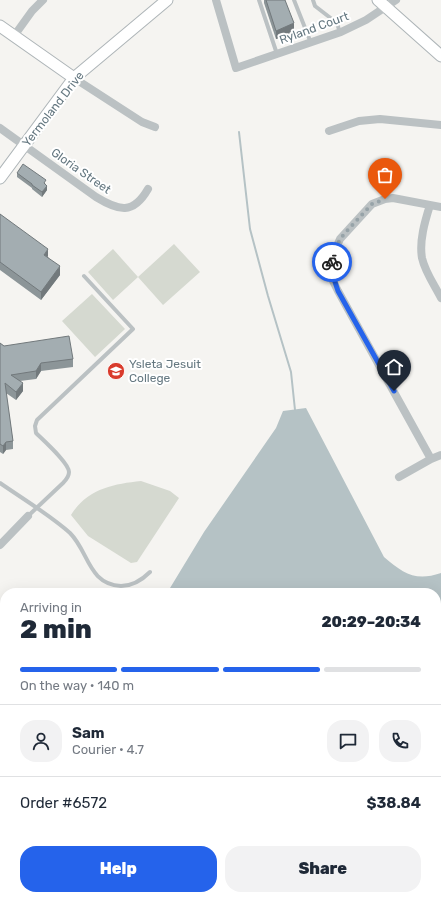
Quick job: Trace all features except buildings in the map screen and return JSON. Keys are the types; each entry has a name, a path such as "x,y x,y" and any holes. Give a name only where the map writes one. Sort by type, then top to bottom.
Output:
{"street":[{"path":"14,36 32,11 43,0"},
{"name":"Yermoland Drive","path":"0,178 74,78 167,0"},
{"name":"Ryland Court","path":"216,0 236,68 340,33 366,20 382,3 396,0"},
{"path":"382,3 441,56"},
{"path":"0,26 74,78 142,122 155,127"},
{"path":"329,131 359,121 380,119 441,126"},
{"name":"Gloria Street","path":"0,128 96,197 112,206 125,208 136,205 143,198 148,189"},
{"path":"431,459 338,291 333,280 332,265 333,255 340,239 372,204 385,199 393,198 441,207"},
{"path":"430,205 423,237 422,259 441,298"},
{"path":"399,477 441,455"},
{"path":"0,545 28,516"}],"lane":[{"path":"259,0 277,54"},
{"path":"294,0 311,43"},
{"path":"313,0 316,6 338,23 340,33"},
{"path":"28,516 63,484 69,473 66,465 36,432 35,426 37,420 133,329 84,276"},
{"path":"0,484 37,508 70,533 83,550 95,574 108,584 117,586 129,585 139,582 150,572"}],"shaded area":[{"path":"174,244 200,272 163,305 138,277"},
{"path":"113,249 138,277 113,300 88,272"},
{"path":"92,294 125,329 95,357 62,321"},
{"path":"306,408 384,557 397,568 417,576 432,576 441,573 441,588 170,588 204,532 276,428 283,411"},
{"path":"141,481 170,491 179,498 137,562 131,563 88,536 71,515 77,506 85,499 102,489 120,484"}],"waterway":[{"path":"239,132 250,229 291,372 295,410"}],"way so far":[{"path":"332,262 333,255 340,239 366,209 372,204 385,199"}],"place":[{"name":"Ysleta Jesuit College","path":"116,371"}],"route":[{"path":"332,262 333,280 338,291 394,391"}]}
